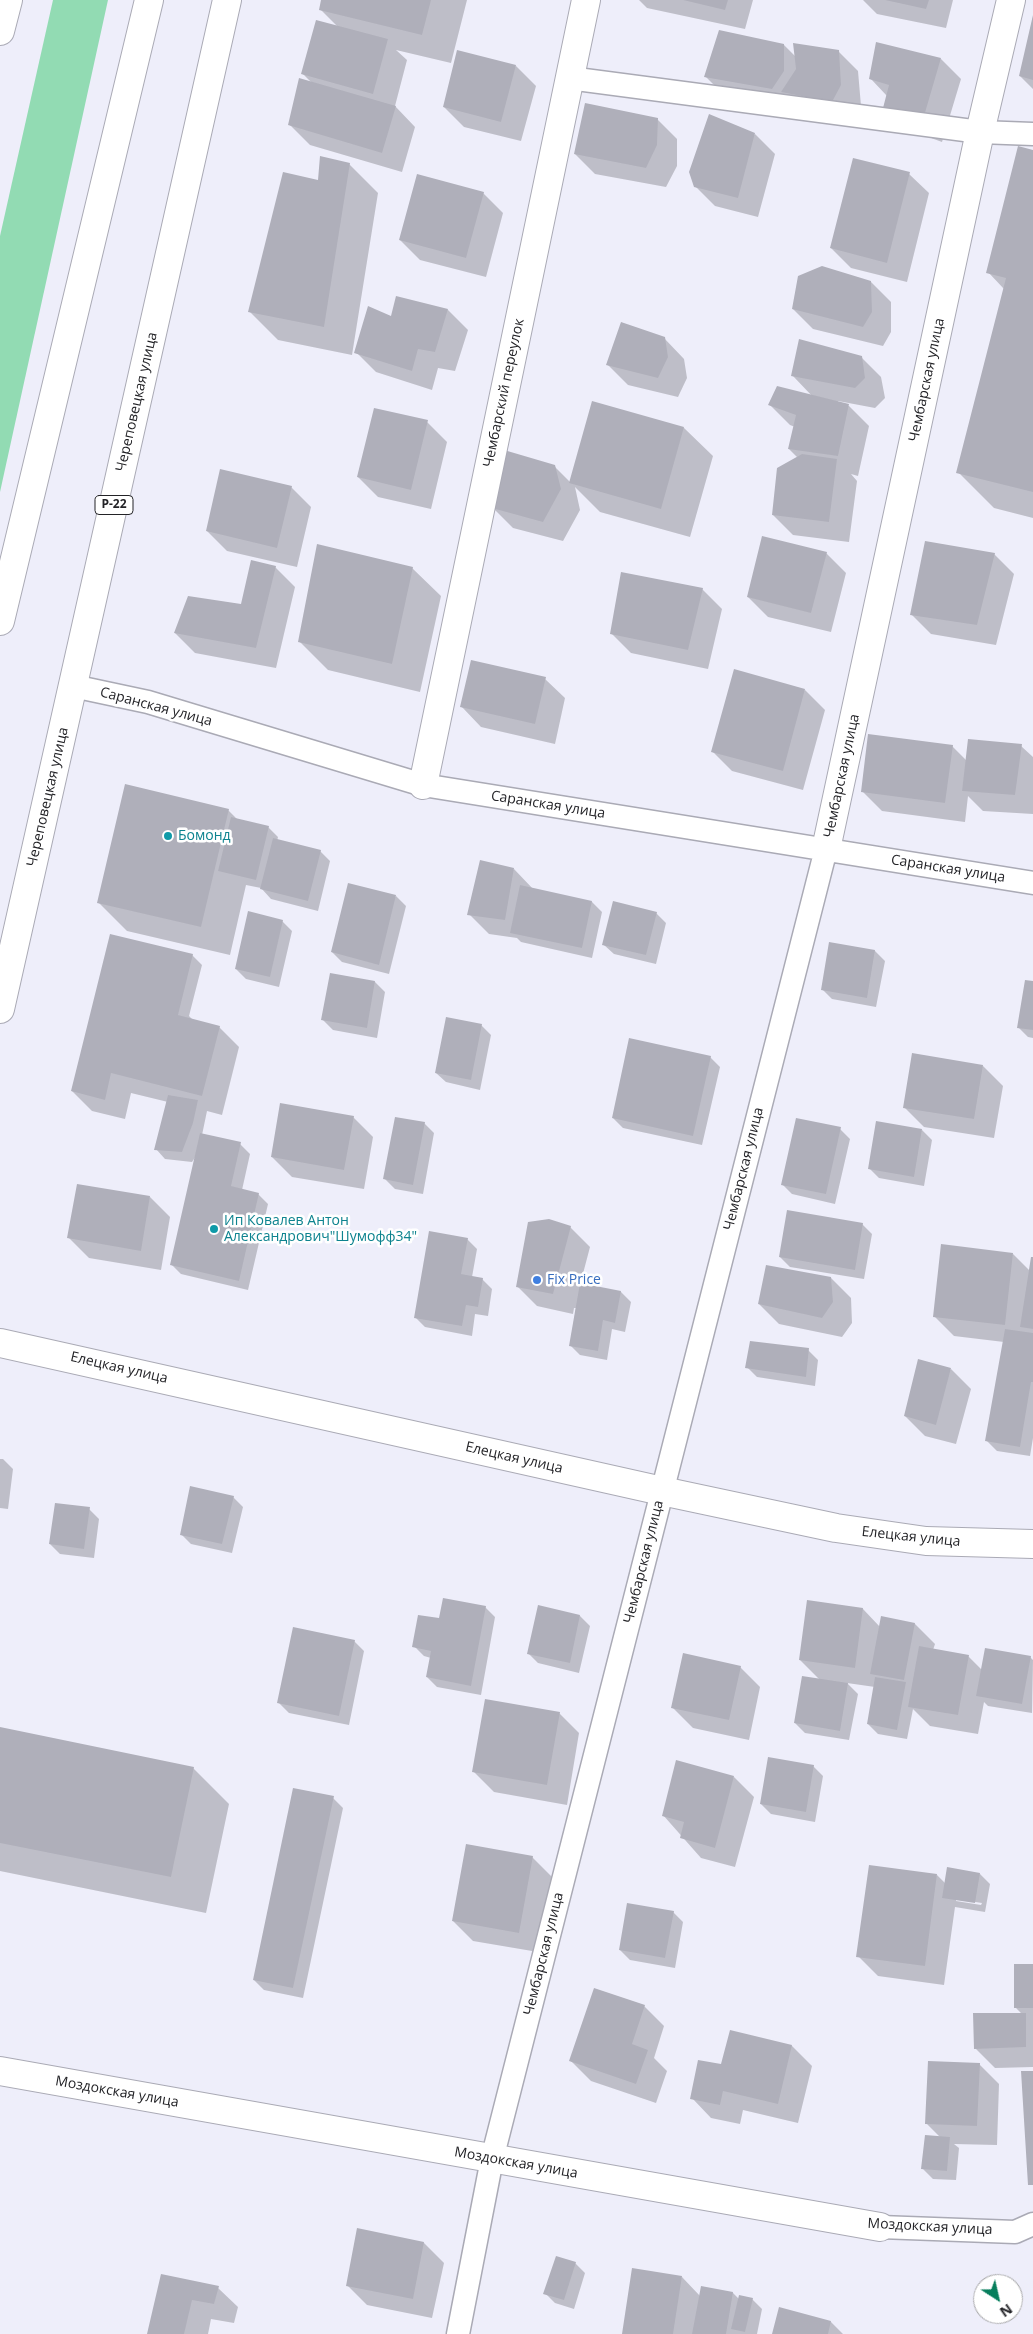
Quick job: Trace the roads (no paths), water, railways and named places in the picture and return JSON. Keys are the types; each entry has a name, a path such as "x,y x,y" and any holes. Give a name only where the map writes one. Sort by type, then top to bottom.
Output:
{"main road":[{"path":"0,31 8,0"},
{"path":"1,612 149,0"},
{"name":"Череповецкая улица","path":"0,1009 227,0"},
{"name":"Чембарский переулок","path":"423,785 586,0"},
{"name":"Чембарская улица","path":"826,849 980,132 1011,0"},
{"name":"Елецкая улица","path":"0,1343 836,1528 926,1541 1033,1544"},
{"name":"Моздокская улица","path":"0,2071 880,2227"}],"lane":[{"path":"570,78 980,132 1033,134"},
{"name":"Саранская улица","path":"73,686 148,702 423,785 1033,883"},
{"name":"Чембарская улица","path":"458,2334 492,2159 826,849"},
{"name":"Моздокская улица","path":"880,2227 1014,2232 1033,2224"}],"place":[{"name":"Бомонд","path":"168,836"},
{"name":"Ип Ковалев Антон Александрович\"Шумофф34\"","path":"214,1229"},
{"name":"Fix Price","path":"537,1280"}]}
